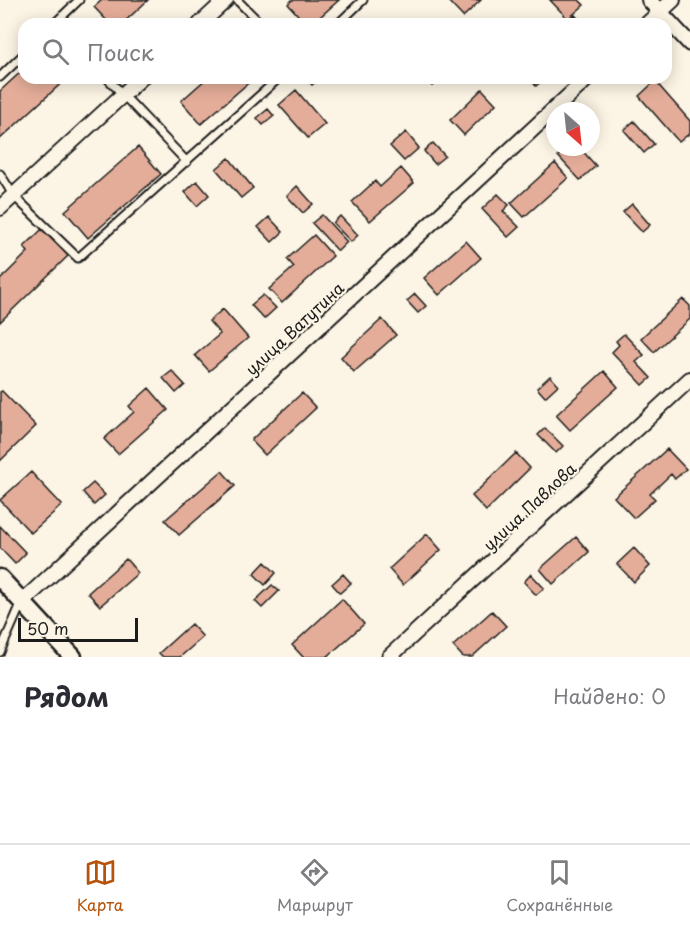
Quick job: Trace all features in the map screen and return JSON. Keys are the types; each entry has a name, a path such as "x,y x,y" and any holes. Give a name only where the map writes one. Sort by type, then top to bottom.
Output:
{"street":[{"path":"206,18 226,0"},
{"path":"649,0 666,18"},
{"path":"654,18 673,0"},
{"path":"672,25 690,44"},
{"path":"0,208 135,84"},
{"name":"улица Ватутина","path":"22,602 582,84"},
{"name":"улица Павлова","path":"389,657 690,379"},
{"path":"0,578 73,657"}],"lane":[{"path":"61,18 78,0"},
{"path":"237,0 255,18"},
{"path":"344,18 363,0"},
{"path":"0,78 18,60"},
{"path":"113,84 187,162"},
{"path":"0,174 14,196 78,258 272,84"},
{"path":"0,652 22,602"}],"building":[{"path":"102,0 148,0 128,18 104,18 94,7"},
{"path":"292,0 339,0 319,18 301,18 288,4"},
{"path":"447,0 481,0 463,17"},
{"path":"550,0 579,0 584,5 567,18"},
{"path":"18,74 18,84 60,84 0,139 0,91"},
{"path":"200,84 247,84 201,124 181,101"},
{"path":"652,84 658,84 690,121 690,133 679,142 639,96"},
{"path":"482,89 496,104 464,135 450,120"},
{"path":"296,90 325,124 308,138 279,105"},
{"path":"268,109 274,116 263,125 257,118"},
{"path":"634,121 654,144 644,153 624,130"},
{"path":"406,132 419,148 404,161 390,146"},
{"path":"433,143 445,156 435,164 424,151"},
{"path":"138,147 161,174 88,238 65,211"},
{"path":"558,156 587,156 596,166 580,180"},
{"path":"229,158 253,188 241,198 216,169"},
{"path":"555,163 568,178 524,217 511,203"},
{"path":"401,168 414,183 370,221 352,202 375,181 380,187"},
{"path":"197,181 209,195 197,206 185,192"},
{"path":"297,186 313,204 303,213 287,196"},
{"path":"498,194 509,205 503,211 519,227 508,237 482,209"},
{"path":"632,204 650,225 642,232 623,212"},
{"path":"322,215 347,242 338,251 312,223"},
{"path":"340,216 358,235 351,242 333,223"},
{"path":"269,217 283,232 272,242 258,227"},
{"path":"42,229 68,256 0,322 0,280 28,252 24,247"},
{"path":"314,235 333,256 282,303 269,289 294,267 287,259"},
{"path":"466,241 481,258 439,295 424,278"},
{"path":"415,294 426,306 418,313 407,301"},
{"path":"263,295 276,308 264,319 251,305"},
{"path":"683,299 690,306 690,319 654,352 641,338"},
{"path":"223,309 248,338 209,371 195,355 220,334 209,321"},
{"path":"382,319 396,335 354,372 341,357"},
{"path":"624,334 644,355 636,362 651,378 643,385 612,352 619,345 616,341"},
{"path":"172,371 185,385 176,393 163,378"},
{"path":"604,371 618,387 570,430 556,415"},
{"path":"550,376 558,385 545,397 537,388"},
{"path":"149,388 168,410 118,454 104,439 134,412 129,406"},
{"path":"2,391 36,426 0,461 0,392"},
{"path":"302,393 316,408 265,455 251,440"},
{"path":"545,428 563,446 556,453 538,435"},
{"path":"667,449 686,469 675,479 671,474 650,494 655,499 634,518 614,497"},
{"path":"516,453 530,468 486,511 472,496"},
{"path":"222,471 235,486 179,535 165,520"},
{"path":"31,472 62,505 31,533 0,500"},
{"path":"93,483 105,495 94,505 83,492"},
{"path":"0,526 26,553 15,564 0,548"},
{"path":"427,534 441,550 403,585 389,569"},
{"path":"576,537 589,552 553,584 540,569"},
{"path":"634,548 650,566 634,582 617,564"},
{"path":"126,559 138,573 100,606 88,593"},
{"path":"265,562 276,573 265,585 254,574"},
{"path":"343,574 351,583 340,593 332,584"},
{"path":"531,574 544,588 536,595 524,582"},
{"path":"272,585 279,591 262,608 255,601"},
{"path":"342,599 364,624 327,657 303,657 292,645"},
{"path":"492,611 506,626 472,657 463,657 453,646"},
{"path":"191,624 203,637 180,657 163,657 159,653"}]}
